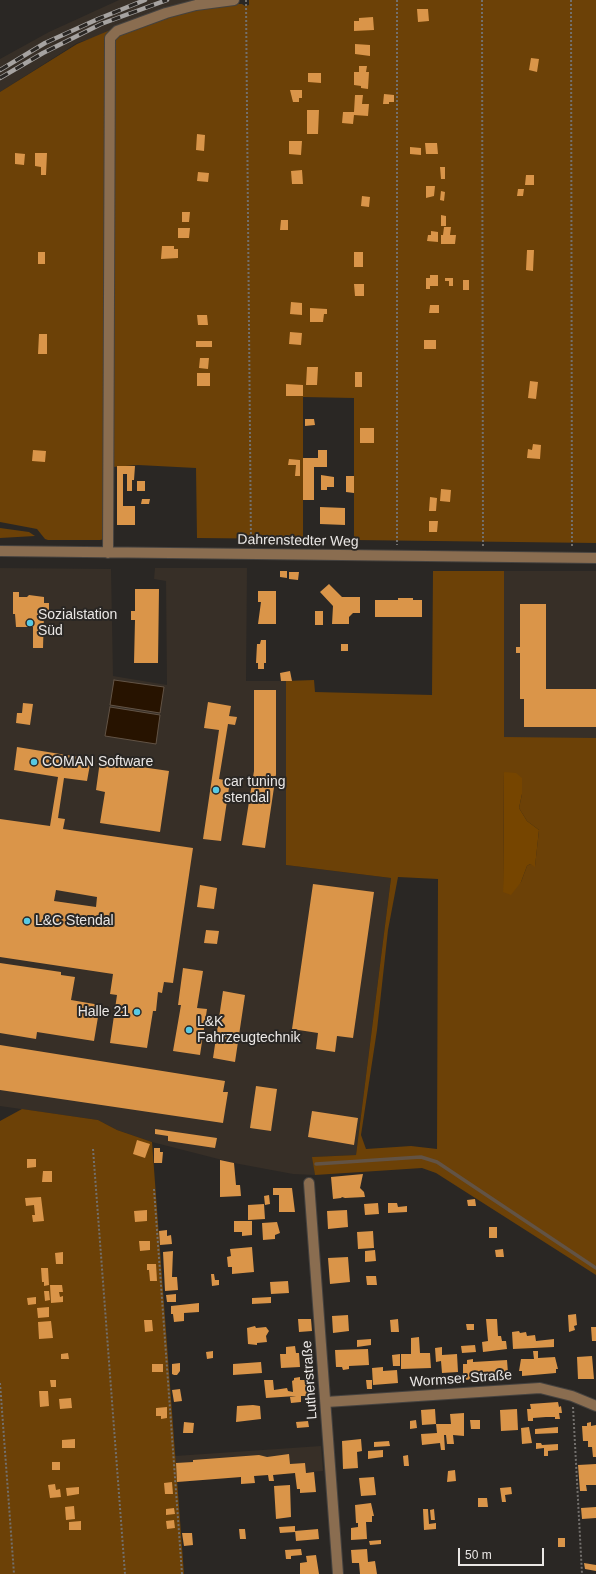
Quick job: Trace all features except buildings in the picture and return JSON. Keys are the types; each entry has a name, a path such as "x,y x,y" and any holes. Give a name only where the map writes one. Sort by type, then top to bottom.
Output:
{"street":[{"path":"108,553 108,236 111,91 110,38 117,31 166,13 196,5 234,0"},
{"name":"Dahrenstedter Weg","path":"0,551 596,558"},
{"name":"Lutherstraße","path":"309,1183 338,1574"},
{"name":"Wormser Straße","path":"326,1402 540,1388 572,1396 596,1406"}],"path":[{"path":"246,0 251,554"},
{"path":"397,0 397,556"},
{"path":"482,0 482,556"},
{"path":"571,0 572,557"},
{"path":"93,1149 125,1574"},
{"path":"154,1189 182,1574"},
{"path":"0,1383 14,1574"},
{"path":"572,1396 582,1574"}],"shaded area":[{"path":"119,0 216,0 77,43 0,92 0,59 49,32"},
{"path":"249,0 596,0 596,543 354,540 354,398 303,397 303,539 197,538 196,468 138,465 113,467 112,537 112,48 116,36 194,9 235,4 242,4 245,6 249,5"},
{"path":"120,26 105,46 107,67 105,539 48,540 45,539 37,529 0,522 0,92 77,44"},
{"path":"0,528 29,532 35,536 0,538"},
{"path":"0,568 111,569 113,676 167,685 166,581 154,579 155,568 247,568 246,681 286,681 286,865 391,878 356,1155 313,1157 315,1175 293,1174 234,1163 152,1142 117,1130 98,1120 0,1106"},
{"path":"433,571 504,571 504,737 596,738 596,1275 436,1173 422,1168 315,1175 312,1157 356,1155 391,878 286,865 286,681 314,680 315,692 432,695","holes":["504,772 522,794 519,808 527,821 539,830 535,866 530,864 527,866 521,882 503,891","398,877 438,879 437,1149 411,1146 366,1149 361,1135 377,1030 388,930"]},
{"path":"504,571 596,571 596,738 504,738"},
{"path":"114,680 164,687 160,713 110,705"},
{"path":"110,707 160,715 156,744 105,736"},
{"path":"504,772 516,773 522,778 522,794 519,808 527,821 539,830 535,867 530,864 527,866 521,882 511,895 503,892"},
{"path":"22,1109 98,1120 117,1130 152,1142 184,1574 0,1574 0,1121"},
{"path":"321,1446 323,1471 177,1482 175,1456"}],"waterway":[{"path":"316,1164 421,1157 437,1162 596,1268"}],"railway":[{"path":"0,70 45,43 145,0"},
{"path":"0,78 43,53 101,24 167,0"}],"place":[{"name":"Sozialstation Süd","path":"30,623"},
{"name":"COMAN Software","path":"34,762"},
{"name":"car tuning stendal","path":"216,790"},
{"name":"L&C Stendal","path":"27,921"},
{"name":"Halle 21","path":"137,1012"},
{"name":"L&K Fahrzeugtechnik","path":"189,1030"}]}
